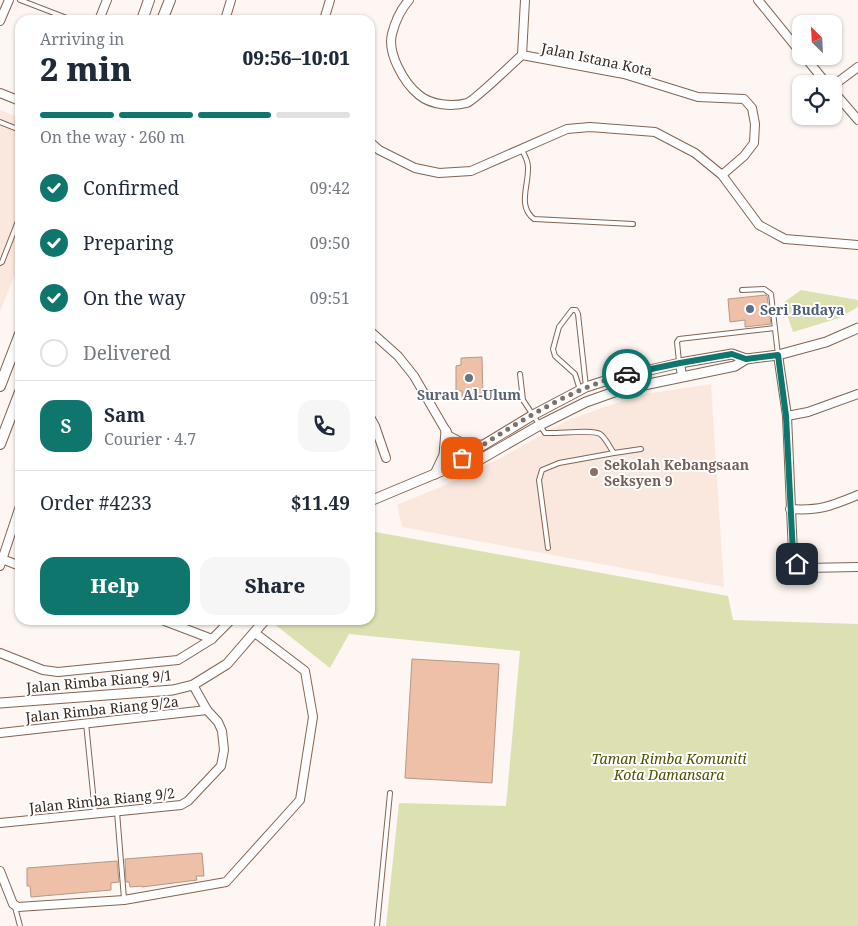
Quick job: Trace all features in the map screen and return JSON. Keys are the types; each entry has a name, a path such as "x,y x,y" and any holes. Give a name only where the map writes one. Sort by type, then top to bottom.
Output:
{"main road":[{"path":"144,15 149,0"},
{"path":"164,15 170,0"},
{"path":"0,386 15,347"},
{"path":"0,444 15,405"}],"street":[{"path":"0,22 9,0"},
{"path":"101,15 107,0"},
{"path":"226,15 231,0"},
{"path":"326,15 330,0"},
{"name":"Jalan Istana Kota","path":"409,0 403,7 392,35 393,58 406,81 419,96 442,105 468,102 522,55 624,74 698,97 744,99 752,108 755,124 754,143 744,156 722,174"},
{"path":"522,55 525,0"},
{"path":"758,0 792,42"},
{"path":"811,65 820,75"},
{"path":"842,79 858,67"},
{"path":"0,93 15,99"},
{"path":"842,101 858,120"},
{"path":"375,146 415,168 439,173 471,171 521,148 567,130 590,128 655,132 695,153 722,174 759,225 784,239 858,245"},
{"path":"449,468 467,467 540,425 586,402 620,390 735,366 746,359 778,355 826,342 858,328"},
{"path":"375,335 407,365 467,467"},
{"path":"375,499 449,468 484,444 583,388 611,378 680,363 732,354 746,359"},
{"path":"778,355 786,416 793,554 797,564 804,568 858,567"},
{"path":"680,363 682,376"},
{"path":"786,416 808,412 858,394"},
{"path":"375,426 386,458"},
{"path":"448,434 461,444 470,446 484,444"},
{"path":"435,474 444,455 448,434"},
{"path":"790,509 809,510 828,507 858,495"},
{"path":"15,521 1,563 15,565"},
{"path":"175,625 212,639"},
{"path":"0,653 42,670 58,672 178,660 212,639 226,625"},
{"name":"Jalan Rimba Riang 9/1","path":"0,703 173,690 193,685 227,664 261,625"},
{"path":"0,871 15,907 124,900 226,882 300,800 313,717 305,671 255,633"},
{"name":"Jalan Rimba Riang 9/2","path":"0,823 181,805 188,801 221,766 224,750 222,731 218,722 207,710 193,685"},
{"name":"Jalan Rimba Riang 9/2a","path":"0,733 207,710"}],"lane":[{"path":"20,0 59,15"},
{"path":"0,122 15,128"},
{"path":"521,148 528,167 524,205 527,214 534,219 633,224"},
{"path":"0,263 15,229"},
{"path":"742,290 768,291 772,298 778,355"},
{"path":"572,310 576,310 578,314 583,388 575,374 555,356 553,349 559,327 572,310"},
{"path":"680,363 677,346 679,340 775,328"},
{"path":"520,374 524,400 545,433 592,432 600,434 614,453"},
{"path":"548,548 539,480 542,470 559,463 641,448"},
{"path":"86,724 96,814"},
{"path":"377,926 390,793"},
{"path":"117,812 124,900"},
{"path":"15,907 20,926"}],"shaded area":[{"path":"0,110 15,116 15,274 0,312"},
{"name":"Sekolah Kebangsaan Seksyen 9","path":"711,384 724,587 402,527 397,505 445,485 499,459 568,420 640,395"}],"green space":[{"path":"801,290 858,300 858,307 839,318 793,332 783,303"},
{"name":"Taman Rimba Komuniti Kota Damansara","path":"375,532 728,596 733,620 858,624 858,926 386,926 399,803 506,806 520,651 349,634 330,668 276,625 375,625"}],"building":[{"name":"Seri Budaya","path":"766,295 771,324 745,327 745,320 730,322 728,299"},
{"name":"Surau Al-Ulum","path":"482,357 483,398 462,399 462,391 456,391 456,366 461,365 461,358"},
{"path":"412,659 499,664 492,783 405,778"},
{"path":"202,853 204,876 196,876 197,880 142,887 130,887 129,882 126,882 125,859"},
{"path":"117,861 119,882 111,883 111,890 31,897 30,886 27,886 27,868"}],"way so far":[{"path":"462,458 567,396 586,387 627,374"}],"place":[{"name":"Seri Budaya","path":"750,309"},
{"name":"Surau Al-Ulum","path":"469,378"},
{"name":"Sekolah Kebangsaan Seksyen 9","path":"594,472"}],"route":[{"path":"627,374 732,354 746,359 778,355 786,416 793,554 797,564"}]}
